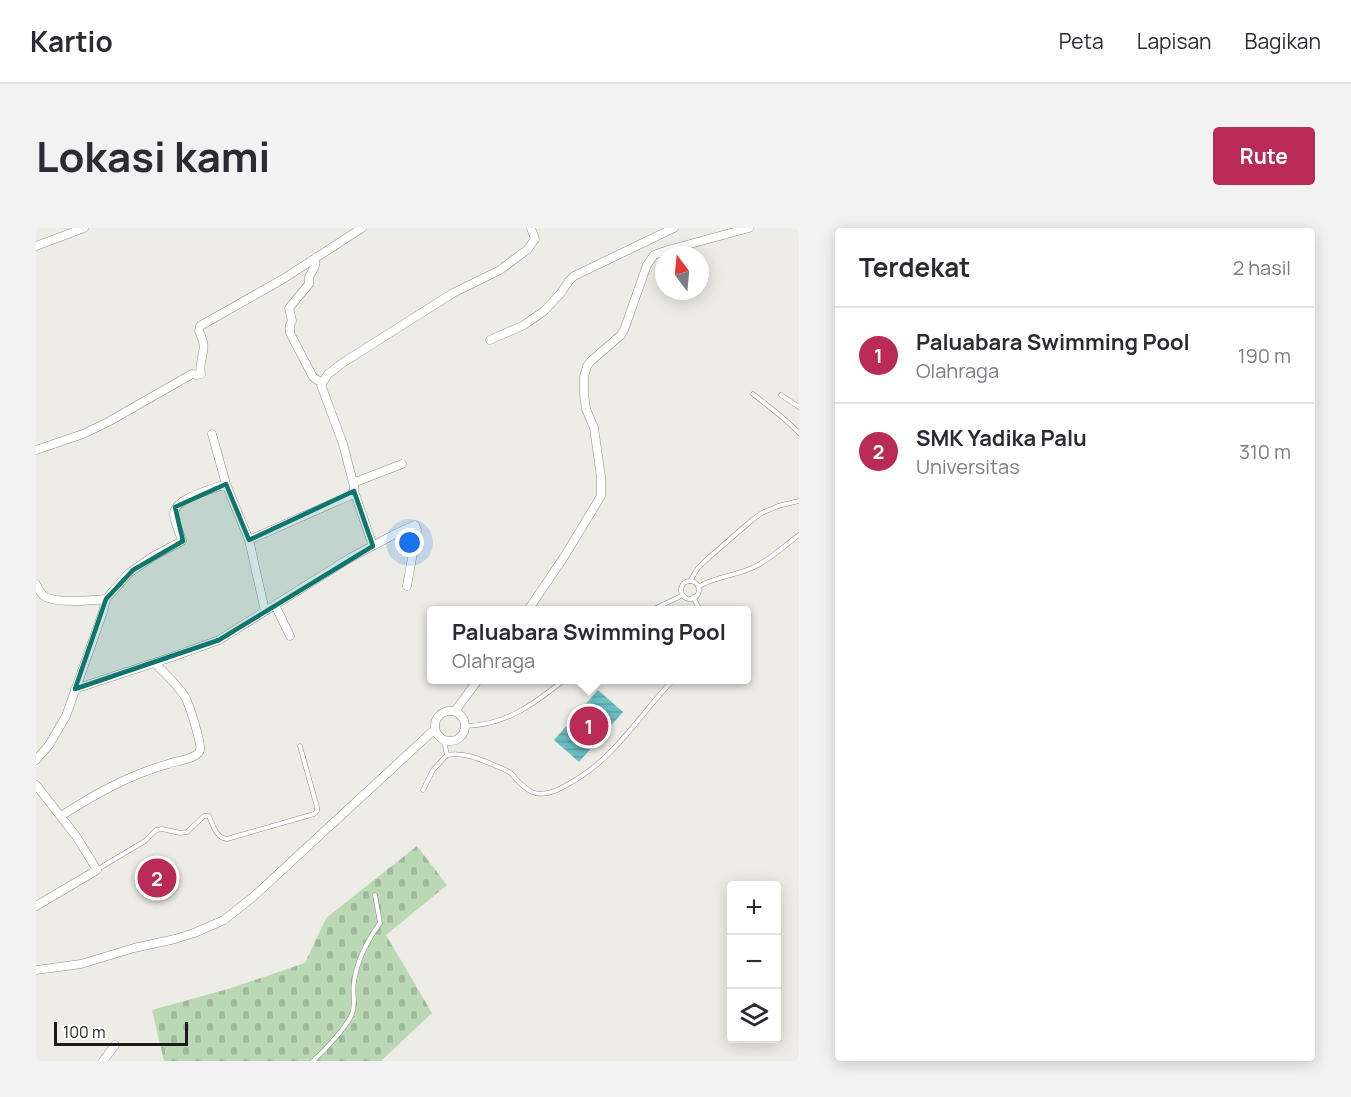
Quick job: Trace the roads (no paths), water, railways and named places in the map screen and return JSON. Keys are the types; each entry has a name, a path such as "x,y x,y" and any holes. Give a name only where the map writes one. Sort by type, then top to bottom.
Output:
{"street":[{"path":"36,246 84,228"},
{"path":"36,450 83,434 192,374 201,374 201,359 204,350 203,340 198,331 200,326 283,279 362,228"},
{"path":"373,546 343,444 321,385 328,374 344,362 453,293 500,270 528,249 534,239 531,228"},
{"path":"490,340 524,324 544,310 574,276 674,228"},
{"path":"531,606 601,496 602,477 594,428 586,409 584,394 584,377 587,366 621,335 647,265 654,255 749,228"},
{"path":"316,256 309,284 289,308 292,321 290,333 313,377 322,383"},
{"path":"212,434 226,484 249,540 266,611"},
{"path":"249,540 349,496 354,487 402,464"},
{"path":"36,760 61,726 106,599 125,576 152,557 182,541 174,518 176,507 186,499 226,484"},
{"path":"75,689 219,640 343,562 410,526 416,525 407,586"},
{"path":"36,584 45,597 53,599 106,599"},
{"path":"275,605 290,636"},
{"path":"61,816 119,782 191,758 200,752 199,739 185,697 155,663"},
{"path":"454,711 475,684"},
{"path":"454,711 465,721 464,734 460,739 452,742 444,741 437,735 436,721 441,714 454,711"},
{"path":"36,970 81,964 183,936 224,920 253,897 435,729"},
{"path":"36,785 76,836 97,870 36,906"},
{"path":"103,1061 115,1045"}],"lane":[{"path":"753,394 799,433"},
{"path":"781,395 799,408"},
{"path":"799,501 778,506 752,520 705,561 690,581 682,585 681,591 688,598 693,597 697,594 698,587 708,580 738,574 761,564 799,535"},
{"path":"690,581 698,587"},
{"path":"660,606 683,595"},
{"path":"693,597 698,606"},
{"path":"466,726 478,726 514,714 559,684"},
{"path":"423,790 433,770 447,756 455,754 472,756 488,762 512,774 532,792 546,794 559,790 578,780 612,752 670,684"},
{"path":"444,741 447,756"},
{"path":"97,870 145,841 156,830 187,832 204,816 209,816 219,836 227,838 314,814 317,812 317,807 300,746"},
{"path":"313,1061 351,1015 354,1003 353,984 358,964 364,947 380,923 375,895"}],"water":[{"path":"598,690 623,712 579,762 554,740"}],"place":[{"name":"Paluabara Swimming Pool","path":"589,726"},
{"name":"SMK Yadika Palu","path":"157,878"}]}
